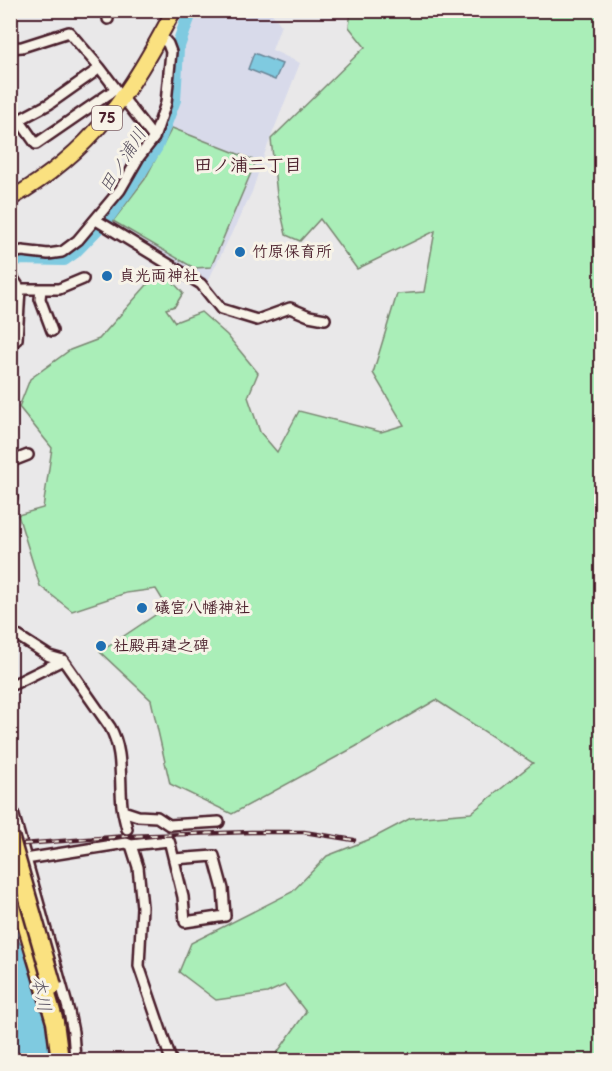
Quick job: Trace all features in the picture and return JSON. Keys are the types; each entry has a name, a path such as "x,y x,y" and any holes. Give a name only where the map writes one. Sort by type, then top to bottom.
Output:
{"highway":[{"path":"10,836 63,1021 69,1060"},
{"path":"20,863 55,1022 69,1060"}],"main road":[{"name":"75","path":"10,199 32,187 83,147 160,36 174,10"}],"street":[{"path":"10,48 22,47 69,32 154,138"},
{"path":"12,252 62,252 100,222 139,157 154,138 166,103 171,52 168,44 160,36"},
{"path":"100,68 49,104 20,120 36,144 119,94"},
{"path":"100,222 201,284 221,309 257,320 290,308 309,316 325,319"},
{"path":"10,274 20,289 17,339 10,345"},
{"path":"20,289 59,289 83,279"},
{"path":"41,288 40,299 52,331"},
{"path":"10,462 28,455"},
{"path":"10,631 49,656 63,660 116,738 120,755 123,811 127,829"},
{"path":"10,686 63,660"},
{"path":"10,802 20,863"},
{"path":"123,811 138,816 157,817 169,825 219,822"},
{"path":"10,861 20,863 126,843 130,845 169,842 183,897 185,922 225,916 223,889 214,856 174,859"},
{"path":"130,845 138,867 142,907 139,966 171,1060"}],"shaded area":[{"path":"193,11 270,11 281,25 272,50 300,63 252,192 206,285 107,222 144,172 163,139 177,98 182,44"}],"green space":[{"path":"351,11 601,11 601,1060 272,1060 306,1012 285,985 267,993 216,1000 179,972 191,943 292,892 327,856 373,838 411,818 471,813 533,763 436,700 232,814 170,784 151,700 100,652 167,607 156,589 126,593 72,611 40,586 18,515 43,508 52,448 19,407 30,379 70,350 99,339 161,269 183,293 175,306 166,309 175,322 201,312 227,335 258,373 248,397 260,432 277,452 299,411 381,432 404,425 373,373 397,294 424,292 435,231 357,269 320,219 300,241 286,235 277,195 271,139 365,47 349,27"},
{"path":"172,128 256,161 211,267 194,268 113,221 145,179"}],"water":[{"path":"254,53 282,64 275,80 248,69"},
{"name":"本川","path":"10,820 42,930 17,938 20,944 45,936 71,1041 73,1060 11,1060"}],"waterway":[{"name":"田ノ浦川","path":"10,260 17,258 64,259 74,252 107,218 136,178 156,147 174,100 177,49 191,10"}],"railway":[{"path":"10,845 127,836 251,832 304,832 354,840"}],"place":[{"name":"竹原保育所","path":"240,252"},
{"name":"貞光両神社","path":"107,276"},
{"name":"礒宮八幡神社","path":"142,608"},
{"name":"社殿再建之碑","path":"101,646"}],"district":[{"name":"田ノ浦二丁目","path":"248,165"}]}
